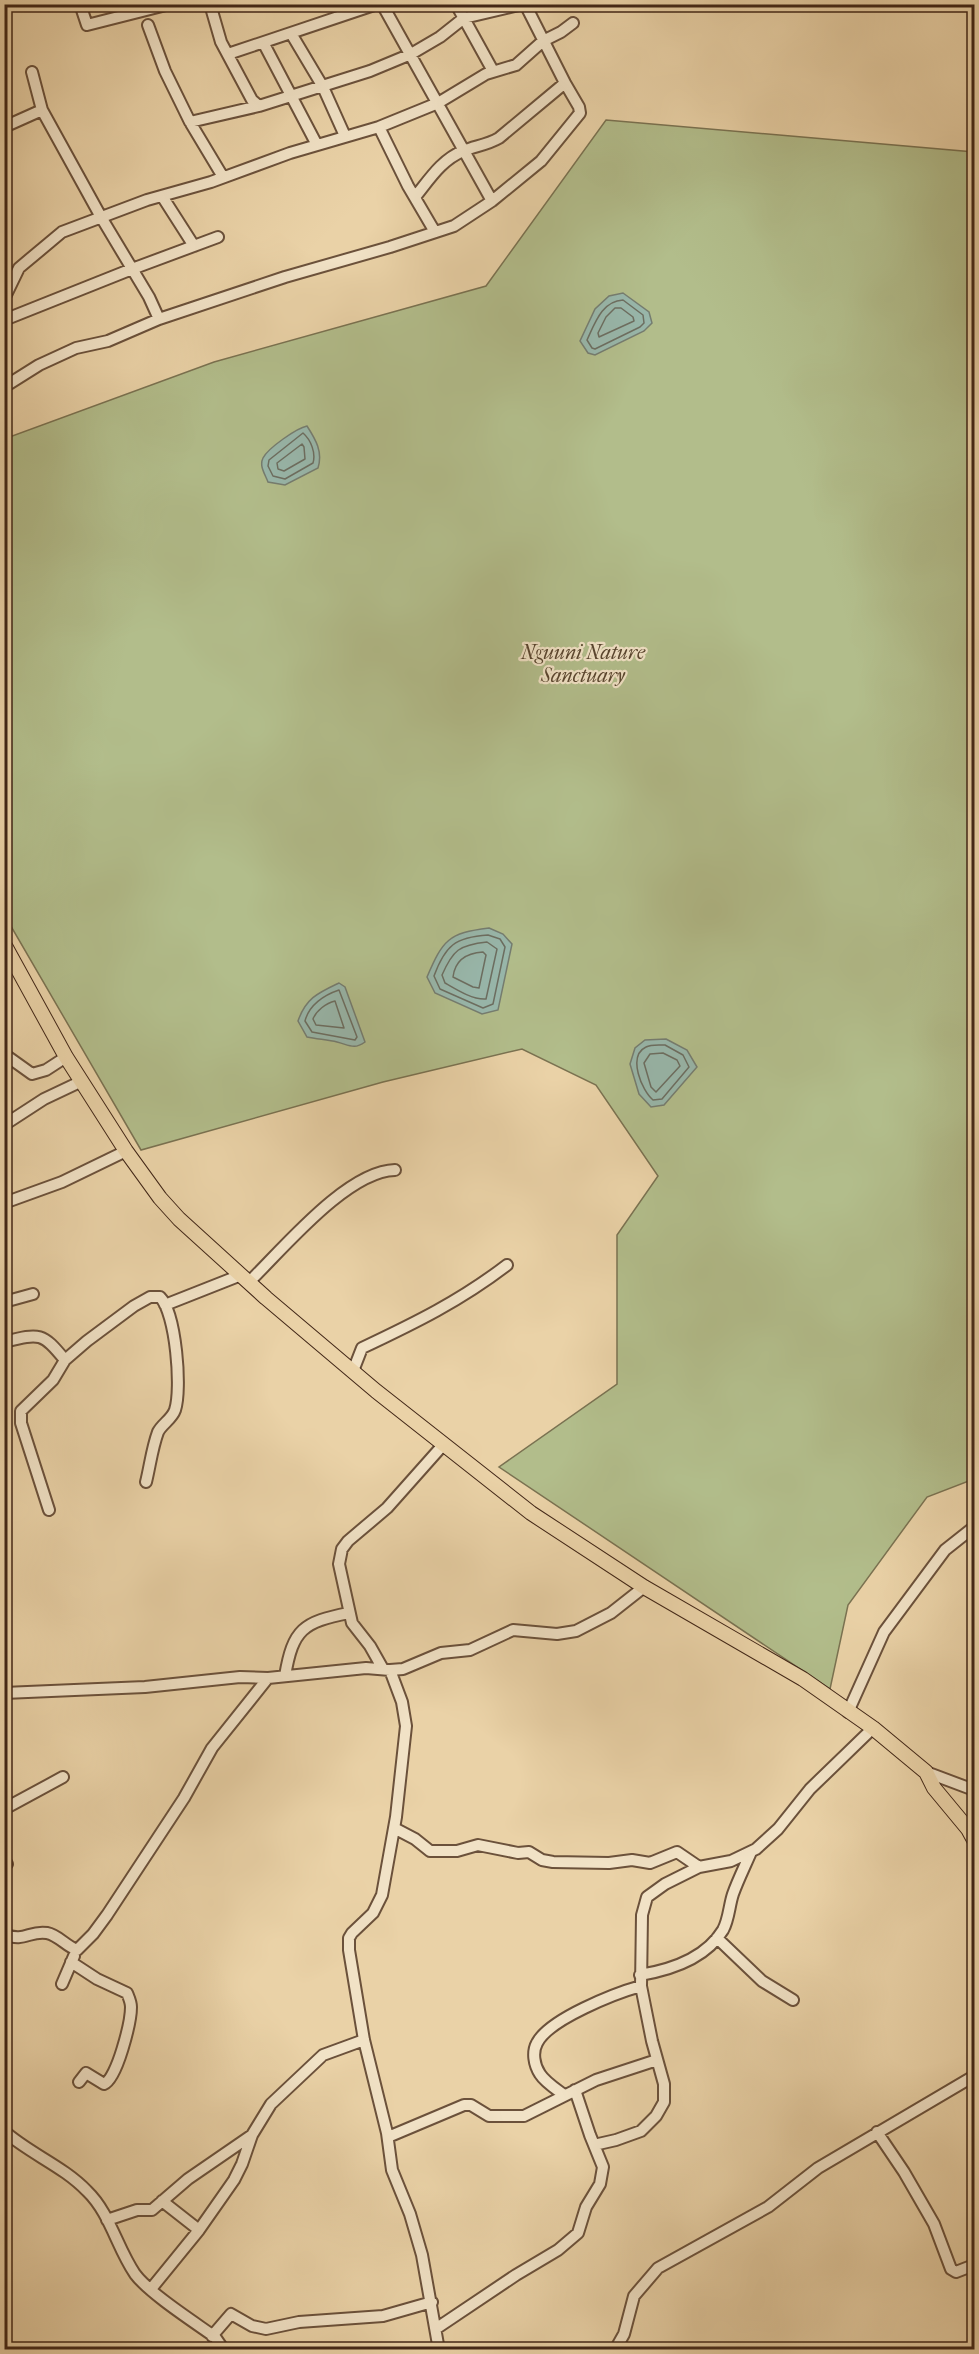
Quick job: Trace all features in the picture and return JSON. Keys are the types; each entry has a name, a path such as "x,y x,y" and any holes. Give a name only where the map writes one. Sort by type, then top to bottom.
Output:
{"main road":[{"path":"4,944 66,1057 126,1151 168,1208 245,1279 353,1371 531,1513 644,1587 802,1679 873,1728 926,1772 934,1788 975,1840"}],"street":[{"path":"80,4 87,25 171,4"},
{"path":"210,4 221,42 252,100 259,106"},
{"path":"228,54 292,35 377,4"},
{"path":"382,4 492,201"},
{"path":"456,4 493,71"},
{"path":"4,387 57,356 76,348 108,341 159,319 285,277 454,226 492,201 541,162 580,113 579,107 524,4 464,18 440,37 411,54 370,71 259,106 190,122"},
{"path":"4,298 19,268 55,237 101,217 317,145 379,127 438,103 493,71 516,65 543,41 573,23"},
{"path":"148,25 165,71 190,122 223,177"},
{"path":"292,35 323,87 345,136"},
{"path":"264,44 317,145"},
{"path":"32,72 42,110 159,319"},
{"path":"415,197 440,166 464,151 499,138 565,83"},
{"path":"4,127 42,110"},
{"path":"379,127 435,232"},
{"path":"162,196 194,246"},
{"path":"4,320 218,237"},
{"path":"4,1054 32,1074 38,1074 66,1057"},
{"path":"4,1125 44,1099 82,1081"},
{"path":"4,1203 62,1182 126,1151"},
{"path":"165,1305 245,1279 351,1186 369,1175 385,1170 395,1170"},
{"path":"353,1371 362,1348 447,1307 507,1265"},
{"path":"4,1302 33,1294"},
{"path":"49,1510 20,1418 21,1412 53,1380 65,1360 134,1306 155,1296 160,1297 165,1305 177,1354 179,1378 174,1412 159,1430 146,1482"},
{"path":"4,1342 38,1336 50,1342 65,1360"},
{"path":"439,2349 432,2302 418,2238 392,2170 381,2100 364,2040 349,1950 349,1938 355,1928 373,1913 379,1902 394,1828 406,1726 402,1702 386,1670 358,1632 349,1613 339,1564 342,1549 348,1540 387,1508 443,1445"},
{"path":"848,1712 884,1632 945,1550 975,1527"},
{"path":"4,1693 145,1687 240,1677 268,1678 366,1668 386,1670 414,1666 441,1653 470,1650 513,1630 557,1634 576,1631 619,1608 644,1587"},
{"path":"285,1676 289,1654 305,1626 329,1617 349,1613"},
{"path":"62,1984 77,1950 107,1915 184,1798 212,1748 268,1678"},
{"path":"594,2145 641,2131 656,2116 664,2102 665,2090 640,1981 642,1915 645,1901 655,1890 699,1867 731,1861 751,1852 774,1834 810,1790 873,1728"},
{"path":"926,1772 975,1790"},
{"path":"4,1809 63,1777"},
{"path":"394,1828 415,1839 428,1851 434,1852 457,1851 478,1845 518,1853 529,1852 546,1862 609,1863 633,1860 650,1863 677,1852 699,1867"},
{"path":"564,2095 540,2074 534,2052 539,2039 552,2028 595,2003 682,1963 717,1938 728,1919 738,1879 751,1852"},
{"path":"4,1934 20,1939 35,1933 51,1934 77,1950"},
{"path":"717,1938 762,1981 793,2000"},
{"path":"71,1962 97,1979 127,1993 131,2003 121,2054 111,2079 104,2084 86,2073 79,2082"},
{"path":"151,2289 199,2230 234,2181 252,2135 271,2104 317,2059 364,2040"},
{"path":"388,2137 456,2107 471,2104 484,2114 518,2117 612,2074 641,2067 657,2060"},
{"path":"615,2349 624,2334 636,2292 658,2268 768,2207 818,2168 975,2076"},
{"path":"436,2328 558,2250 578,2233 586,2207 603,2177 603,2167 575,2090"},
{"path":"4,2131 18,2143 74,2178 89,2193 107,2220 137,2277 213,2336 224,2349"},
{"path":"877,2132 904,2172 934,2224 951,2269 956,2271 975,2265"},
{"path":"107,2220 137,2210 150,2211 188,2179 252,2135"},
{"path":"162,2201 199,2230"},
{"path":"213,2336 231,2314 252,2326 266,2329 299,2322 383,2316 432,2302"}],"green space":[{"name":"Nguuni Nature Sanctuary","path":"606,120 974,152 974,1479 927,1497 848,1605 830,1689 499,1467 617,1384 617,1235 658,1176 596,1085 522,1049 383,1082 141,1150 5,916 4,439 214,362 486,286"}],"water":[{"path":"623,293 649,312 652,323 644,331 595,355 588,353 580,341 595,309 609,296"},
{"path":"307,426 318,446 320,457 318,468 285,485 268,482 262,467 263,458 283,439"},
{"path":"489,928 503,934 512,944 498,1010 482,1014 435,993 427,977 438,954 449,941 464,933"},
{"path":"339,983 345,987 365,1042 358,1046 307,1037 298,1021 305,1007 314,997"},
{"path":"666,1039 687,1050 697,1067 664,1105 651,1107 639,1094 630,1064 635,1048 645,1040"}]}
